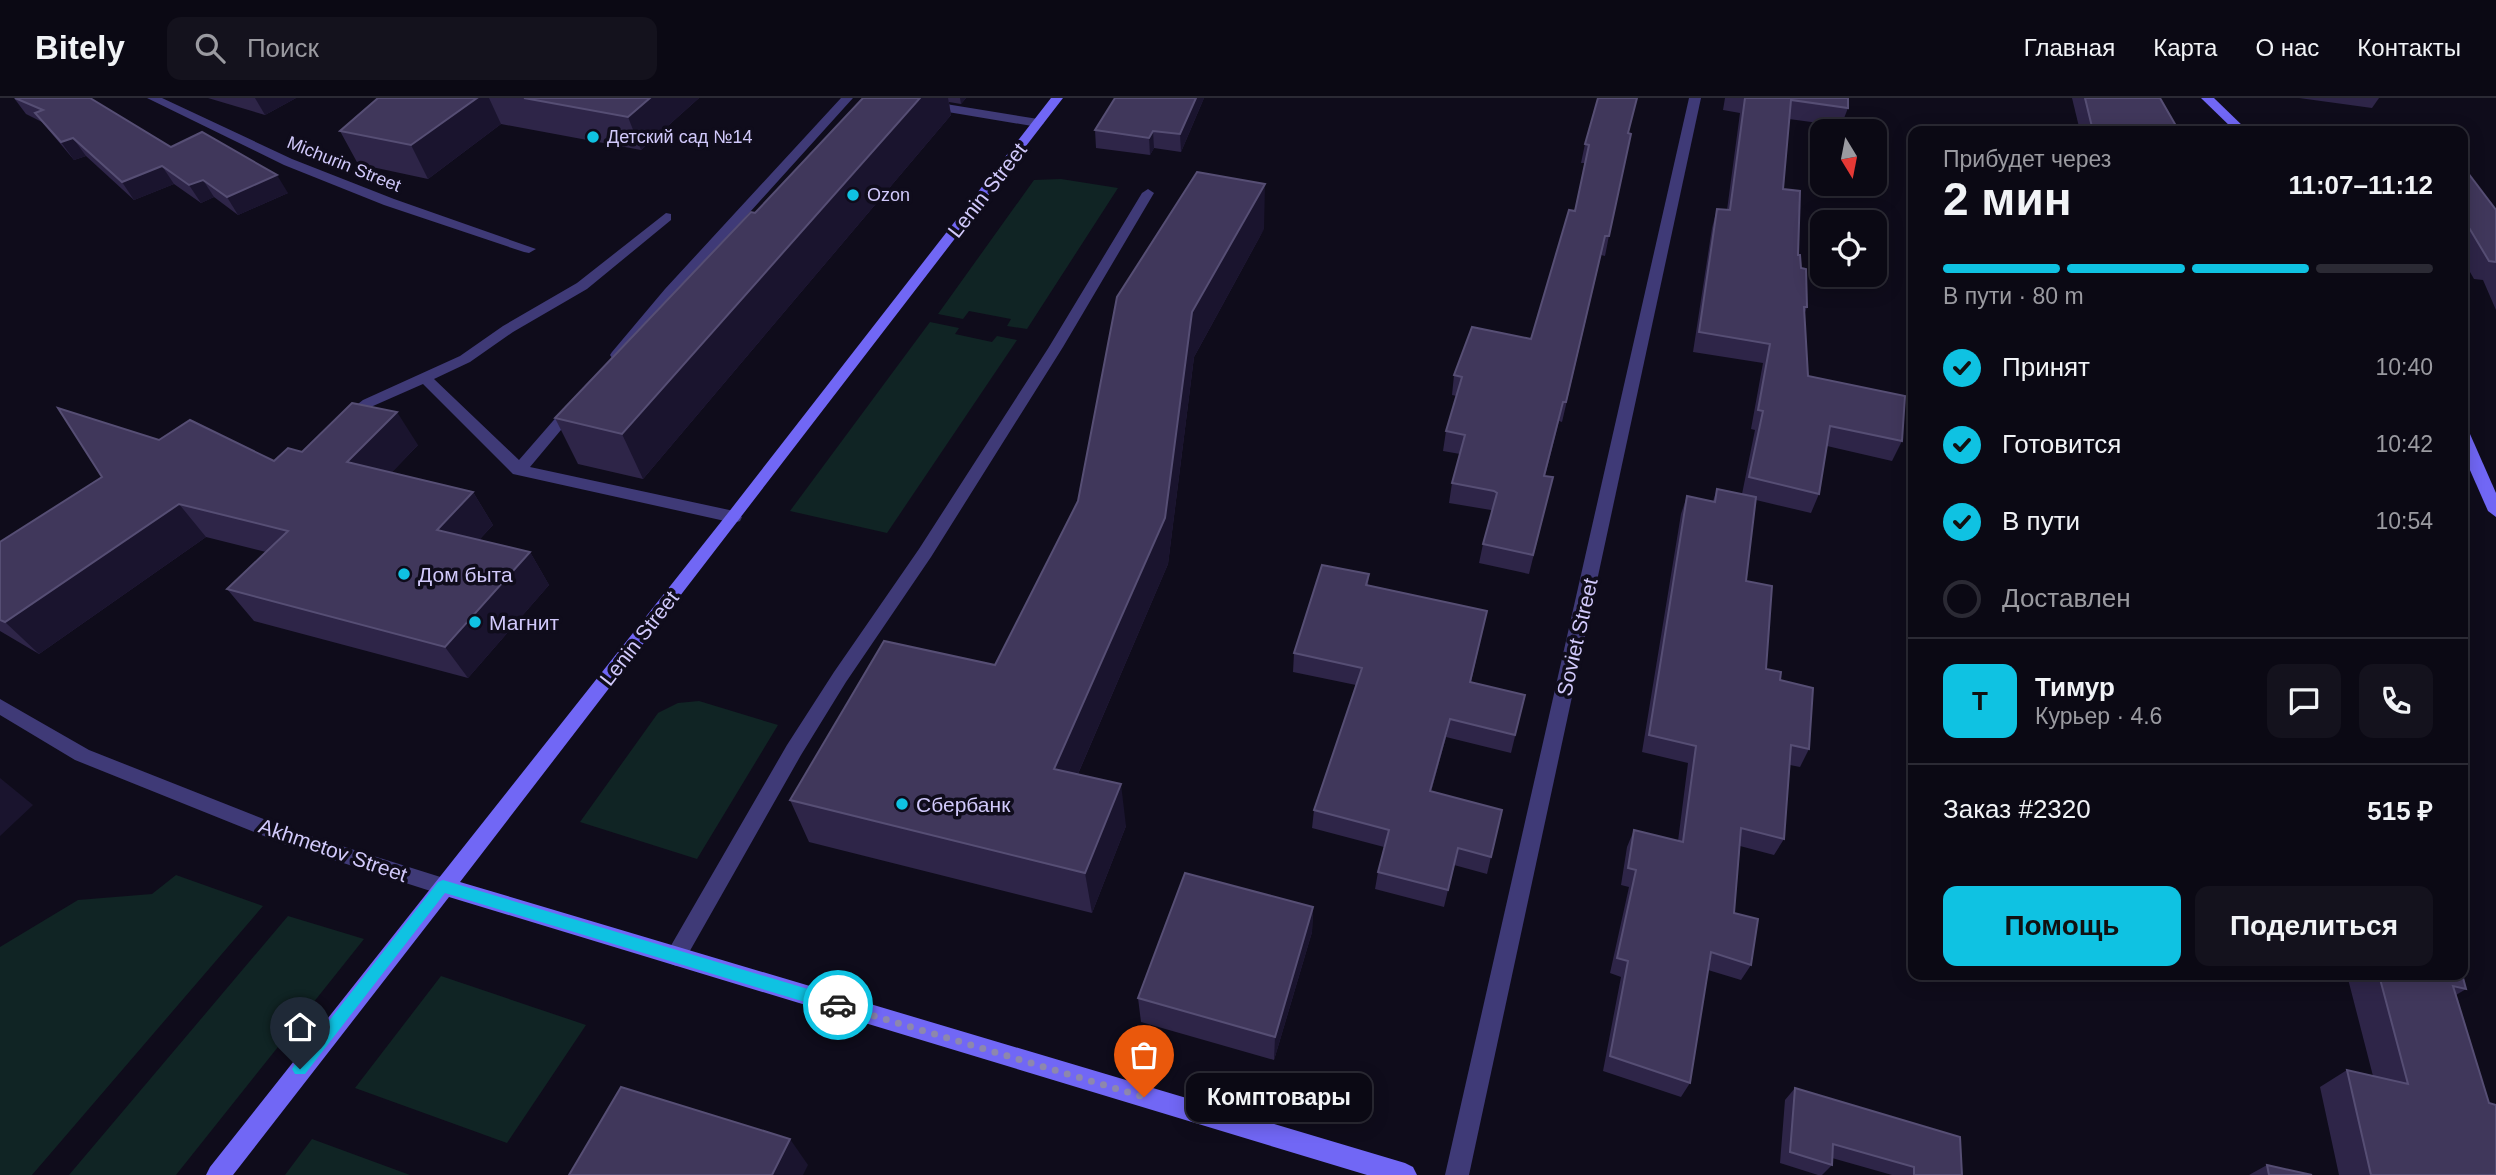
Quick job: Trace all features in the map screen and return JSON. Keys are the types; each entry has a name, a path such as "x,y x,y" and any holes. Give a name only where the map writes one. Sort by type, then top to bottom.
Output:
{"street":[{"name":"Michurin Street","path":"153,98 301,167 389,202 529,249"},
{"path":"608,365 670,292 846,98"},
{"path":"888,98 1038,123"},
{"name":"Lenin Street","path":"218,1175 734,517 1057,98"},
{"name":"Soviet Street","path":"1457,1175 1695,98"},
{"path":"2207,98 2237,126"},
{"path":"676,956 800,740 925,553 1056,348 1148,193"},
{"path":"337,429 368,403 465,359 508,329 582,286 666,217"},
{"path":"424,377 519,470 734,517"},
{"path":"519,470 582,397"},
{"path":"2468,448 2496,511"},
{"name":"Akhmetov Street","path":"0,706 82,755 291,838 1405,1175"}],"green space":[{"path":"1061,179 1118,188 1027,329 1007,326 1011,319 969,311 963,319 938,314 1034,180"},
{"path":"930,322 959,328 955,334 992,342 997,336 1017,340 887,533 790,511"},
{"path":"699,701 778,725 697,859 580,822 658,713 678,703"},
{"path":"176,875 263,906 32,1175 0,1175 0,947 78,900 152,894"},
{"path":"288,916 364,939 176,1175 69,1175"},
{"path":"441,976 586,1025 507,1143 355,1088"},
{"path":"312,1139 410,1175 285,1175"}],"building":[{"path":"15,98 90,98 171,147 202,132 277,175 227,197 203,180 189,185 162,166 122,182 73,138 61,142 35,113 43,110"},
{"path":"378,98 477,98 411,145 340,131"},
{"path":"524,98 650,98 628,117"},
{"path":"863,98 920,98 622,434 555,418 751,212 755,213"},
{"path":"1115,98 1196,98 1180,134 1153,131 1149,138 1095,130"},
{"path":"1598,98 1637,98 1609,236 1605,236 1566,402 1563,402 1544,476 1553,477 1533,555 1483,544 1497,493 1452,483 1465,435 1446,431 1462,377 1454,375 1472,327 1531,339 1569,210 1575,211 1589,145 1585,144"},
{"path":"1745,98 1848,98 1848,108 1791,100 1783,189 1800,191 1798,255 1801,268 1806,269 1807,307 1804,307 1808,376 1905,396 1902,441 1830,426 1819,494 1749,477 1763,411 1758,410 1770,344 1699,332 1717,209 1730,210"},
{"path":"2085,98 2160,98 2176,126 2092,126"},
{"path":"1197,172 1265,184 1192,312 1165,518 1054,769 1121,784 1085,873 790,800 884,641 995,665 1078,501 1117,297"},
{"path":"2468,173 2496,210 2496,262 2489,261 2468,226"},
{"path":"352,403 397,412 347,462 473,492 437,530 530,552 445,647 227,589 288,531 179,504 5,622 0,620 0,542 102,477 58,408 159,440 190,420 274,461 288,448 302,452"},
{"path":"1717,489 1756,497 1746,581 1772,586 1766,669 1781,672 1780,680 1813,688 1809,749 1791,745 1784,839 1741,828 1734,913 1758,919 1751,965 1711,952 1690,1083 1610,1056 1628,961 1617,958 1636,870 1628,868 1634,830 1683,842 1696,746 1649,735 1687,496 1715,502"},
{"path":"1322,565 1369,574 1366,585 1487,611 1470,682 1525,695 1515,735 1450,719 1430,791 1502,810 1491,857 1458,848 1448,890 1378,872 1389,830 1314,810 1362,668 1294,653"},
{"path":"1185,873 1313,907 1275,1037 1138,998"},
{"path":"2380,980 2464,980 2466,989 2453,986 2489,1103 2496,1105 2496,1175 2371,1175 2347,1070 2408,1084"},
{"path":"621,1087 790,1139 772,1175 569,1175"},
{"path":"1795,1088 1960,1137 1962,1175 1914,1175 1914,1167 1833,1144 1832,1165 1790,1152"},
{"path":"2267,1165 2312,1175 2269,1175"}],"way so far":[{"path":"838,1005 1144,1097"}],"place":[{"name":"Детский сад №14","path":"593,137"},
{"name":"Ozon","path":"853,195"},
{"name":"Дом быта","path":"404,574"},
{"name":"Магнит","path":"475,622"},
{"name":"Сбербанк","path":"902,804"},
{"name":"Комптовары","path":"1144,1097"}],"route":[{"path":"300,1069 443,886 838,1005"}]}
